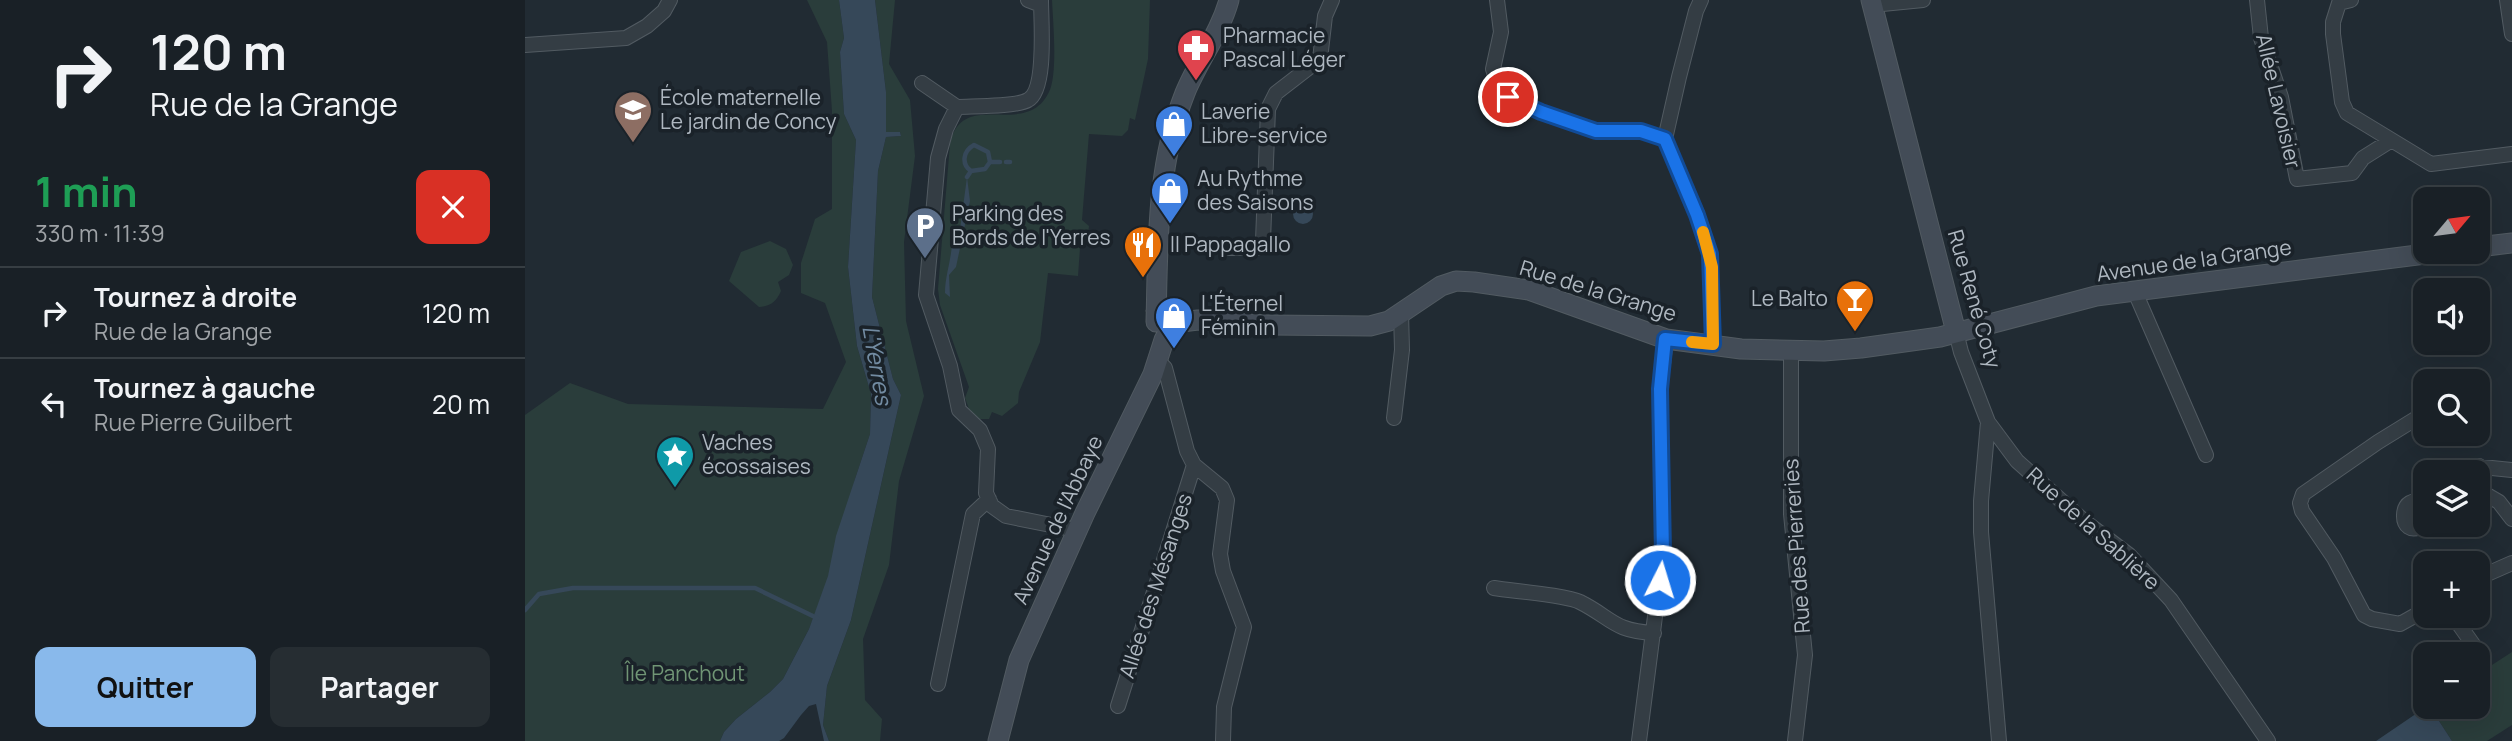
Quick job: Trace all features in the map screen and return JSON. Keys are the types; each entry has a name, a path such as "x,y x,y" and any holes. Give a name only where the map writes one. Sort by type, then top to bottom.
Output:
{"street":[{"path":"525,45 626,38 647,26 664,11 670,0"},
{"path":"1223,741 1224,707 1244,627 1223,571 1220,554 1227,500 1222,488 1194,466 1187,451 1165,369 1155,356 1161,190 1171,141 1185,92 1229,0"},
{"path":"1228,248 1257,248 1263,242 1268,109 1276,93 1320,59 1325,16 1332,0"},
{"path":"1497,0 1501,32 1493,69 1498,84 1508,97 1596,131 1641,131 1665,139"},
{"path":"1701,0 1682,64 1665,139 1697,215 1710,254 1713,344"},
{"path":"1871,2 1923,0"},
{"name":"Allée Lavoisier","path":"2256,0 2261,38 2281,97 2297,179 2352,173 2363,158 2390,141"},
{"path":"2507,0 2512,34"},
{"path":"2345,1 2333,22 2333,34 2343,108 2351,117 2431,164 2512,154"},
{"path":"922,83 957,107 1013,104 1028,100 1037,91 1040,78 1037,2"},
{"name":"Rue René Coty","path":"1871,2 1961,352 1989,422 1981,501 1981,532 1999,741"},
{"path":"957,107 946,129 939,158 926,295 950,366 959,410 980,430 988,449 986,493 992,506 1006,516 1076,530"},
{"path":"2490,246 2512,243"},
{"name":"Avenue de la Grange","path":"1956,332 2096,296 2413,256"},
{"name":"Rue de la Grange","path":"1173,323 1199,320 1267,325 1370,326 1389,321 1441,286 1456,281 1529,290 1665,339 1741,349 1791,351 1861,348 1956,332"},
{"path":"2135,292 2206,455"},
{"path":"1156,311 1173,323"},
{"path":"1394,418 1402,350 1401,312"},
{"name":"Avenue de l'Abbaye","path":"998,741 1019,660 1076,530 1158,362 1164,340 1173,323"},
{"path":"1639,741 1663,554 1660,389 1665,339"},
{"name":"Rue des Pierreries","path":"1791,351 1791,514 1805,655 1795,741"},
{"path":"2413,420 2303,494 2299,503 2334,558 2364,615 2372,620 2400,624 2413,615"},
{"name":"Rue de la Sablière","path":"1989,422 2017,461 2084,521 2129,555 2171,600 2268,741"},
{"name":"Allée des Mésanges","path":"1118,706 1194,466"},
{"path":"2490,467 2512,470"},
{"path":"2490,497 2499,502 2512,519"},
{"path":"938,684 973,514 989,499"},
{"path":"2413,502 2406,506 2402,514 2405,522 2413,528"},
{"path":"2490,573 2512,563"},
{"path":"1494,588 1578,600 1614,625 1633,632 1654,633"}],"green space":[{"name":"Île Panchout","path":"807,0 839,0 844,38 840,52 844,114 856,140 848,267 857,346 871,394 870,434 826,585 809,629 783,679 736,719 720,741 525,741 525,415 570,383 628,404 823,409 846,362 825,303 801,293 801,263 815,219 832,209 832,111 827,42"},
{"path":"875,0 895,0 889,64 910,100 915,156 904,242 906,321 924,396 899,481 889,565 863,639 865,700 882,719 880,741 829,741 823,725 827,686 851,620 901,395 893,379 872,297 878,171 886,137 901,136 900,132 886,132 886,92"},
{"path":"1052,0 1150,0 1148,59 1135,120 1130,118 1128,130 1122,136 1089,134 1082,220 1089,226 1088,234 1081,234 1078,276 1048,273 1040,342 1019,392 1018,403 1002,416 992,412 989,419 979,419 969,409 965,398 969,387 940,305 938,289 950,144 957,127 967,119 981,115 1026,112 1039,106 1049,92 1054,61"},
{"path":"770,241 786,249 793,265 789,275 778,282 781,291 773,303 759,307 729,281 741,252"},
{"path":"2512,652 2512,725 2487,741 2452,741 2438,719 2490,719 2490,666"}],"water":[{"name":"L'Yerres","path":"839,0 875,0 886,92 886,132 900,132 901,136 886,137 878,171 872,297 893,379 901,395 851,620 827,686 823,725 829,741 824,741 816,704 809,706 779,741 720,741 736,719 783,679 809,629 828,576 836,536 870,434 871,394 857,346 848,267 856,140 844,114 840,52 844,38"},
{"path":"967,177 970,201 956,267 949,275 950,297 945,293 946,281 952,244 959,237"},
{"path":"1303,204 1310,207 1313,214 1310,221 1303,224 1296,221 1293,214 1296,207"},
{"path":"2413,716 2413,719 2438,719 2452,741 2376,741"}],"waterway":[{"path":"971,171 965,158 967,151 974,145 988,152 990,162"},
{"path":"967,177 971,171 985,169 990,162 1000,162"},
{"path":"525,610 539,594 573,588 755,588 817,618"}],"slow traffic":[{"path":"1692,342 1713,344 1712,267 1703,232"}],"place":[{"name":"Pharmacie Pascal Léger","path":"1196,82"},
{"name":"École maternelle Le jardin de Concy","path":"633,144"},
{"name":"Laverie Libre-service","path":"1174,158"},
{"name":"Au Rythme des Saisons","path":"1170,225"},
{"name":"Parking des Bords de l'Yerres","path":"925,260"},
{"name":"Il Pappagallo","path":"1143,279"},
{"name":"Le Balto","path":"1855,333"},
{"name":"L'Éternel Féminin","path":"1174,350"},
{"name":"Vaches écossaises","path":"675,489"}],"route":[{"path":"1508,97 1596,131 1641,131 1665,139 1707,244 1712,267 1713,344 1665,339 1660,389 1663,554 1660,580"}]}
